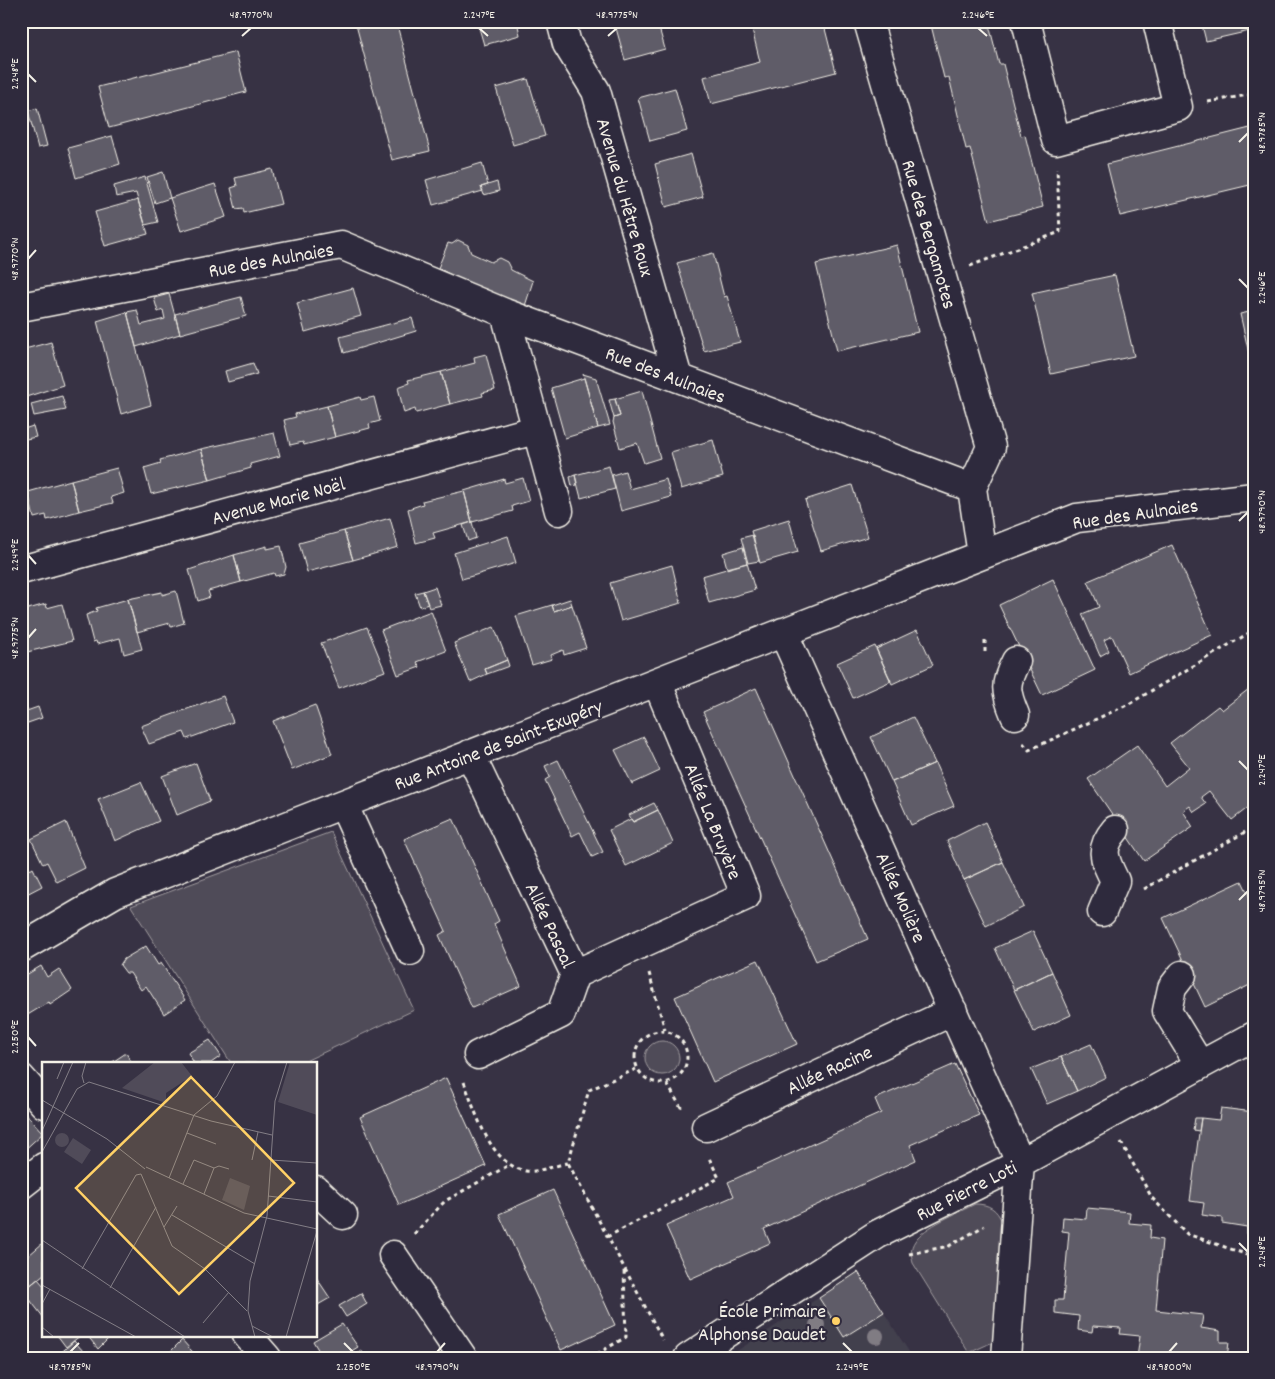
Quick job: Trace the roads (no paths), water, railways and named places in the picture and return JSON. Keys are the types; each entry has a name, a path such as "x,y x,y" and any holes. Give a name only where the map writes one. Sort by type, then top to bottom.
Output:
{"street":[{"name":"Avenue du Hêtre Roux","path":"561,21 567,44 596,91 678,378"},
{"name":"Rue des Bergamotes","path":"868,21 991,447 972,488"},
{"path":"1026,21 1056,140 1178,107 1157,21"},
{"name":"Rue des Aulnaies","path":"21,307 340,245 505,313 972,488"},
{"path":"505,313 535,430 559,511"},
{"name":"Avenue Marie Noël","path":"21,570 535,430"},
{"path":"972,488 982,555"},
{"name":"Rue des Aulnaies","path":"982,555 1078,518 1254,497"},
{"name":"Rue Antoine de Saint-Exupéry","path":"21,948 115,893 982,555"},
{"name":"Allée Molière","path":"783,632 1020,1162"},
{"path":"1015,715 1008,699 1007,679 1016,661"},
{"name":"Allée La Bruyère","path":"574,974 746,896 657,682"},
{"name":"Allée Pascal","path":"470,754 574,974 561,1014 478,1055"},
{"path":"343,804 410,951"},
{"path":"1102,912 1115,881 1104,858 1106,840 1114,830"},
{"path":"1182,975 1172,988 1167,1011 1200,1065"},
{"name":"Allée Racine","path":"706,1139 952,1011"},
{"name":"Rue Pierre Loti","path":"688,1358 763,1321 878,1234 1020,1162 1254,1036"},
{"path":"21,1078 42,1102"},
{"path":"1006,1358 1020,1162"},
{"path":"21,1185 42,1169"},
{"path":"318,1192 342,1215"},
{"path":"393,1256 463,1358"},
{"path":"248,1336 267,1358"}],"place":[{"name":"École Primaire Alphonse Daudet","path":"836,1321"}]}
